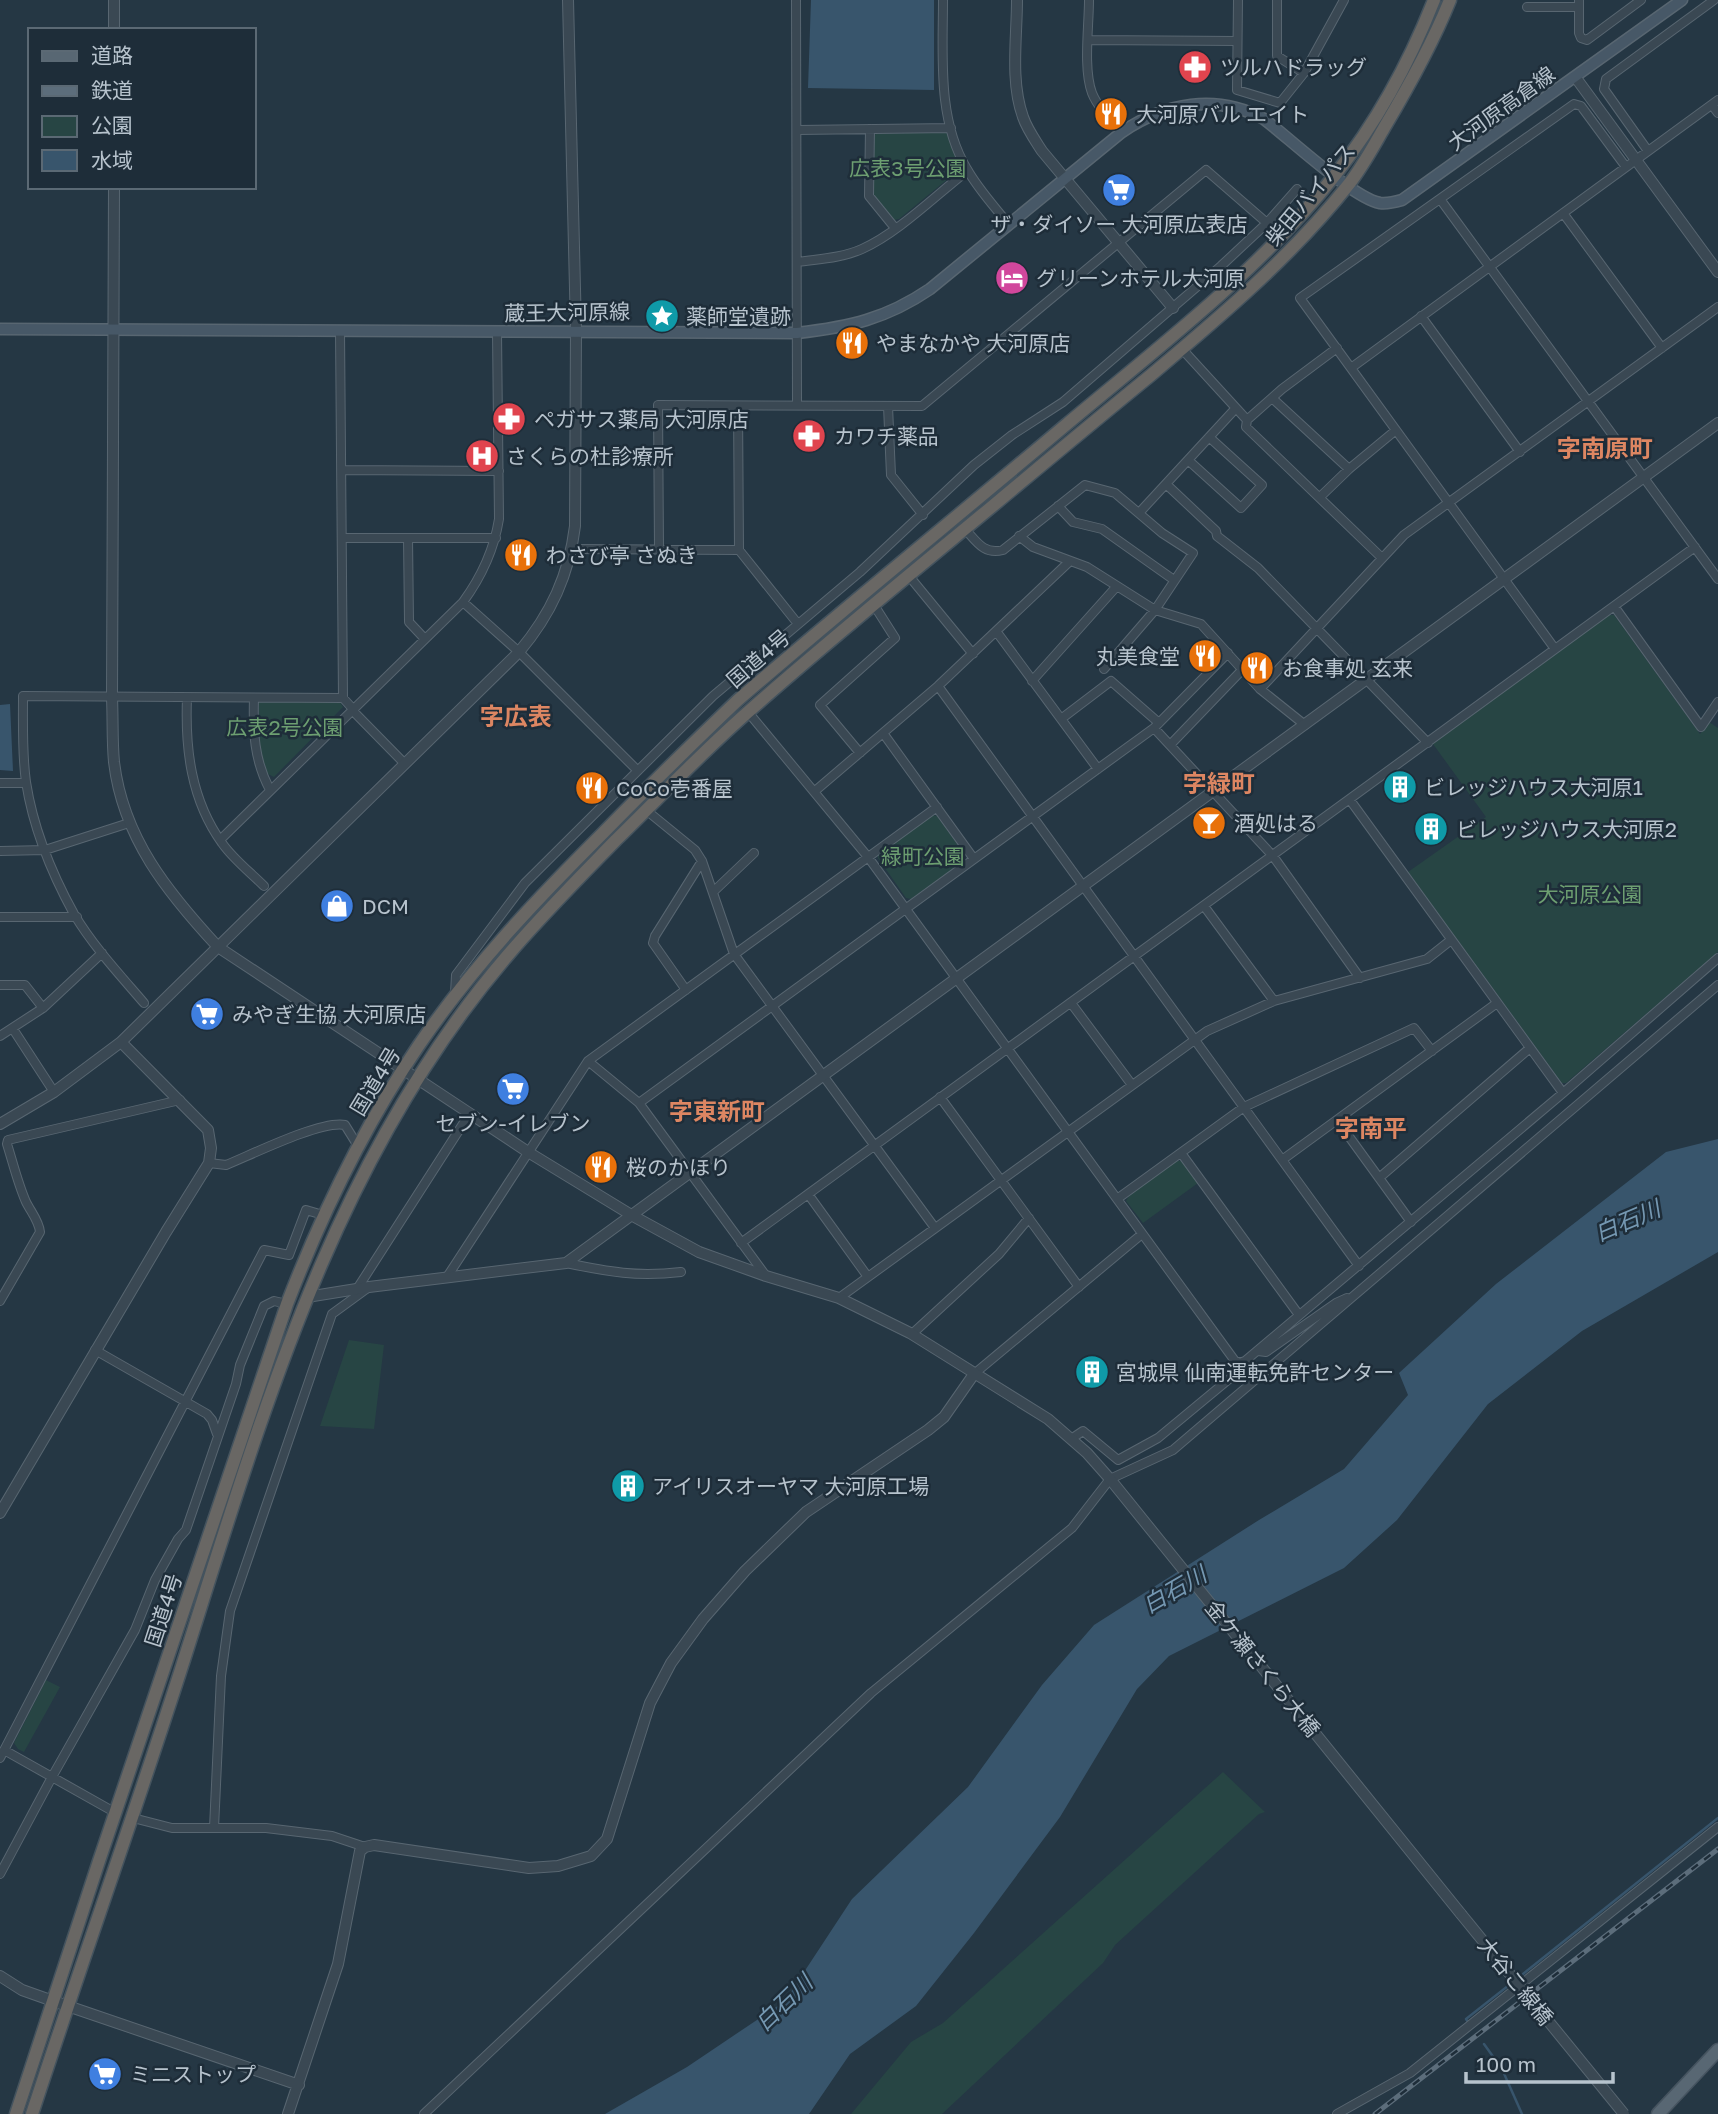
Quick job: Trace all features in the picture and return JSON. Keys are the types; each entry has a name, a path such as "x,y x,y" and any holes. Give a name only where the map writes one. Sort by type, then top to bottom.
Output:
{"highway":[{"name":"柴田バイパス","path":"1172,334 1277,241 1335,176 1377,114 1405,63 1434,0"},
{"name":"柴田バイパス","path":"1182,349 1287,254 1348,186 1410,85 1432,44 1450,0"},
{"name":"国道4号","path":"16,2114 287,1304 323,1215 358,1146 403,1070 455,996 510,929 738,700 1172,334"},
{"name":"国道4号","path":"32,2114 133,1818 243,1479 307,1297 348,1203 417,1078 473,997 508,954 646,810 748,712 1182,349"}],"main road":[{"name":"大河原高倉線","path":"1335,176 1368,198 1381,203 1402,200 1682,0"},
{"name":"蔵王大河原線","path":"0,329 797,333 859,324 905,306 930,289 1122,132 1143,118 1166,109 1208,103 1251,112 1264,119 1335,176"},
{"path":"1658,2114 1718,2050"}],"street":[{"path":"114,0 114,28"},
{"path":"0,1124 54,1092 121,1042 519,652 551,608 563,582 575,526 576,330 569,0"},
{"path":"796,0 797,405"},
{"path":"943,0 943,80 951,128 967,170 1009,225"},
{"path":"1017,0 1017,76 1023,116 1042,151 1172,308"},
{"path":"1089,0 1088,74 1091,89 1099,105 1122,132"},
{"path":"1238,0 1237,90 1280,103 1304,73 1344,0"},
{"path":"1277,0 1277,56 1304,73"},
{"path":"1527,7 1579,3 1579,33 1581,38 1587,40 1641,0"},
{"path":"1648,151 1604,89 1606,79 1714,0"},
{"path":"1089,40 1237,41"},
{"path":"1576,78 1718,272"},
{"path":"1351,368 1715,102 1718,113"},
{"path":"1555,649 1300,298 1574,104 1581,106 1626,167"},
{"path":"797,130 951,128"},
{"path":"870,129 869,196 895,228"},
{"path":"798,262 837,257 861,250 895,228 967,170"},
{"path":"659,549 658,405 922,406 1206,170 1267,223"},
{"name":"金ケ瀬さくら大橋","path":"114,189 114,764 129,823 150,863 176,901 218,947 528,1152 633,1216 699,1252 839,1298 912,1334 1048,1419 1071,1439 1121,1492 1461,1914"},
{"path":"455,996 456,975 526,883 713,696 860,572 974,465 1012,435 1063,402 1172,308 1267,223 1297,189"},
{"path":"1440,199 1718,579"},
{"path":"1563,213 1662,348"},
{"path":"1260,689 1404,535 1718,307"},
{"path":"1421,316 1520,452"},
{"path":"340,331 342,698 405,764"},
{"path":"220,840 463,602 478,581 496,538 499,519 498,332"},
{"path":"1337,348 1272,398 1247,420 1246,427 1382,558"},
{"path":"1182,349 1247,420"},
{"path":"1272,398 1349,468"},
{"path":"738,406 739,550 797,624"},
{"path":"888,406 891,475 923,514"},
{"path":"1139,513 1236,408"},
{"path":"566,1263 1718,423"},
{"path":"1320,497 1349,468 1396,429"},
{"path":"1188,460 1241,508 1262,485 1209,437"},
{"path":"342,470 499,471"},
{"path":"1166,484 1216,531 1217,536 1258,568 1428,743"},
{"path":"965,529 982,548 993,553 1003,550 1085,485 1115,494 1162,533 1193,553 1155,610 1104,669"},
{"path":"1058,506 1073,522 1102,529 1174,580"},
{"path":"1019,536 1033,547 1087,567 1155,610 1201,624 1260,689 1305,725"},
{"path":"342,538 496,538"},
{"path":"408,538 409,622 424,638"},
{"path":"741,1242 1695,547"},
{"path":"572,549 739,550"},
{"path":"815,791 938,686 1070,561"},
{"path":"909,576 973,654"},
{"path":"1032,681 1117,586"},
{"path":"463,602 519,652 637,770"},
{"path":"860,753 820,705 895,638 874,605"},
{"path":"1614,606 1701,727 1718,702"},
{"path":"996,631 1098,769"},
{"path":"639,1104 1156,726 1228,653"},
{"path":"1170,745 1243,669"},
{"path":"1061,719 1111,681 1156,726 1170,745 1273,856 1360,978"},
{"path":"938,686 1359,1266"},
{"path":"144,1003 102,953 77,917 45,850 26,783 23,696 342,698"},
{"path":"187,698 186,738 191,774 203,809 220,840 264,886"},
{"path":"254,698 253,730 256,755 270,790"},
{"path":"748,712 868,857 1234,1361 1240,1363"},
{"path":"883,733 974,859"},
{"path":"0,783 26,783"},
{"path":"1350,800 1563,1093"},
{"path":"447,1277 588,1061 937,807"},
{"path":"646,810 695,850 702,861 734,954 935,1228"},
{"path":"0,850 45,850 129,823"},
{"path":"713,891 754,853"},
{"path":"685,990 653,943 702,861"},
{"path":"1204,906 1274,1001"},
{"path":"0,917 77,917"},
{"path":"839,1298 1207,1031 1274,1001 1426,959 1451,940"},
{"path":"0,1036 43,1007 102,953"},
{"path":"1240,1363 1411,1222 1718,958"},
{"path":"0,985 25,985 43,1007"},
{"path":"424,2114 871,1693 1072,1528 1110,1479 1173,1450 1718,985"},
{"path":"1071,1003 1132,1085"},
{"path":"1282,1160 1497,1003"},
{"path":"1117,1199 1244,1107 1414,1028 1432,1051"},
{"path":"13,1029 54,1092"},
{"path":"0,1513 209,1163 211,1148 208,1130 121,1042"},
{"path":"1378,1178 1530,1048"},
{"path":"588,1061 639,1104 766,1276"},
{"path":"940,1097 1079,1287"},
{"path":"0,1301 40,1232 3,1144 8,1140 180,1100"},
{"path":"357,1289 470,1113"},
{"path":"1336,1120 1411,1222"},
{"path":"209,1163 226,1165 337,1123 345,1125 358,1146"},
{"path":"1181,1153 1300,1315"},
{"path":"808,1194 868,1277"},
{"path":"116,1814 52,1777 2,1754 264,1250 289,1255 306,1210 323,1215"},
{"path":"912,1334 999,1254 1029,1218"},
{"path":"288,2114 338,1964 360,1851 374,1845 529,1868 558,1866 591,1856 607,1839 650,1703 671,1663 703,1619 745,1571 806,1512 929,1430 944,1417 974,1374 1142,1234"},
{"path":"307,1297 566,1263 619,1274 681,1272"},
{"path":"214,1828 220,1676 230,1611 332,1314 369,1287"},
{"path":"1258,1350 1266,1352 1336,1303 1356,1294"},
{"path":"0,1874 52,1777 119,1662 155,1580 186,1530 236,1384 240,1365 264,1306 274,1301 287,1304"},
{"path":"96,1350 207,1414 217,1434"},
{"path":"1071,1439 1083,1431 1118,1460 1158,1438 1240,1370 1240,1363"},
{"path":"133,1818 173,1828 279,1829 332,1836 365,1847"},
{"path":"1337,2114 1410,2073 1718,1826"},
{"name":"大谷こ線橋","path":"1461,1914 1624,2114"},
{"path":"0,1976 22,1990 299,2085"}],"green space":[{"name":"広表3号公園","path":"876,134 948,134 960,169 899,219 894,220 874,195 872,137"},
{"name":"大河原公園","path":"1609,615 1614,615 1700,734 1709,722 1718,728 1718,952 1566,1083 1562,1083 1408,872 1486,817 1433,744"},
{"name":"広表2号公園","path":"259,700 339,700 343,707 274,777 264,772 259,746"},
{"name":"緑町公園","path":"931,815 937,816 965,855 965,860 911,899 906,898 878,858 878,853"},
{"path":"1176,1161 1182,1161 1198,1183 1143,1223 1126,1201"},
{"path":"349,1340 384,1345 374,1429 320,1426"},
{"path":"46,1680 60,1687 24,1752 14,1743"},
{"path":"1223,1772 1265,1812 1259,1814 1115,1945 1103,1963 942,2114 851,2114 911,2042 943,2023"}],"water":[{"path":"811,0 934,0 934,90 808,88"},
{"path":"10,704 13,771 0,770 0,705"},
{"name":"白石川","path":"1718,1139 1718,1252 1582,1331 1488,1404 1397,1520 1344,1568 1169,1656 1137,1689 1060,1817 974,1933 916,2006 850,2054 809,2114 605,2114 687,2067 785,2001 852,1899 968,1787 1042,1685 1094,1625 1344,1469 1408,1395 1399,1373 1496,1284 1666,1152"}],"waterway":[{"path":"1518,1978 1718,1818"},
{"path":"1468,2022 1466,2019 1513,1982"},
{"path":"1484,2044 1502,2069 1522,2114"}],"railway":[{"path":"1375,2114 1718,1849"}],"place":[{"name":"ツルハドラッグ","path":"1195,67"},
{"name":"大河原バル エイト","path":"1111,114"},
{"name":"ザ・ダイソー 大河原広表店","path":"1119,190"},
{"name":"グリーンホテル大河原","path":"1012,278"},
{"name":"薬師堂遺跡","path":"662,316"},
{"name":"やまなかや 大河原店","path":"852,343"},
{"name":"ペガサス薬局 大河原店","path":"509,419"},
{"name":"カワチ薬品","path":"809,436"},
{"name":"さくらの杜診療所","path":"482,456"},
{"name":"わさび亭 さぬき","path":"521,555"},
{"name":"丸美食堂","path":"1205,656"},
{"name":"お食事処 玄来","path":"1257,668"},
{"name":"ビレッジハウス大河原1","path":"1400,787"},
{"name":"CoCo壱番屋","path":"592,788"},
{"name":"酒処はる","path":"1209,823"},
{"name":"ビレッジハウス大河原2","path":"1431,829"},
{"name":"DCM","path":"337,906"},
{"name":"みやぎ生協 大河原店","path":"207,1014"},
{"name":"セブン-イレブン","path":"513,1089"},
{"name":"桜のかほり","path":"601,1167"},
{"name":"宮城県 仙南運転免許センター","path":"1092,1372"},
{"name":"アイリスオーヤマ 大河原工場","path":"628,1486"},
{"name":"ミニストップ","path":"105,2074"}],"district":[{"name":"字南原町","path":"1605,447"},
{"name":"字広表","path":"516,715"},
{"name":"字緑町","path":"1219,782"},
{"name":"字東新町","path":"717,1110"},
{"name":"字南平","path":"1371,1127"}]}
